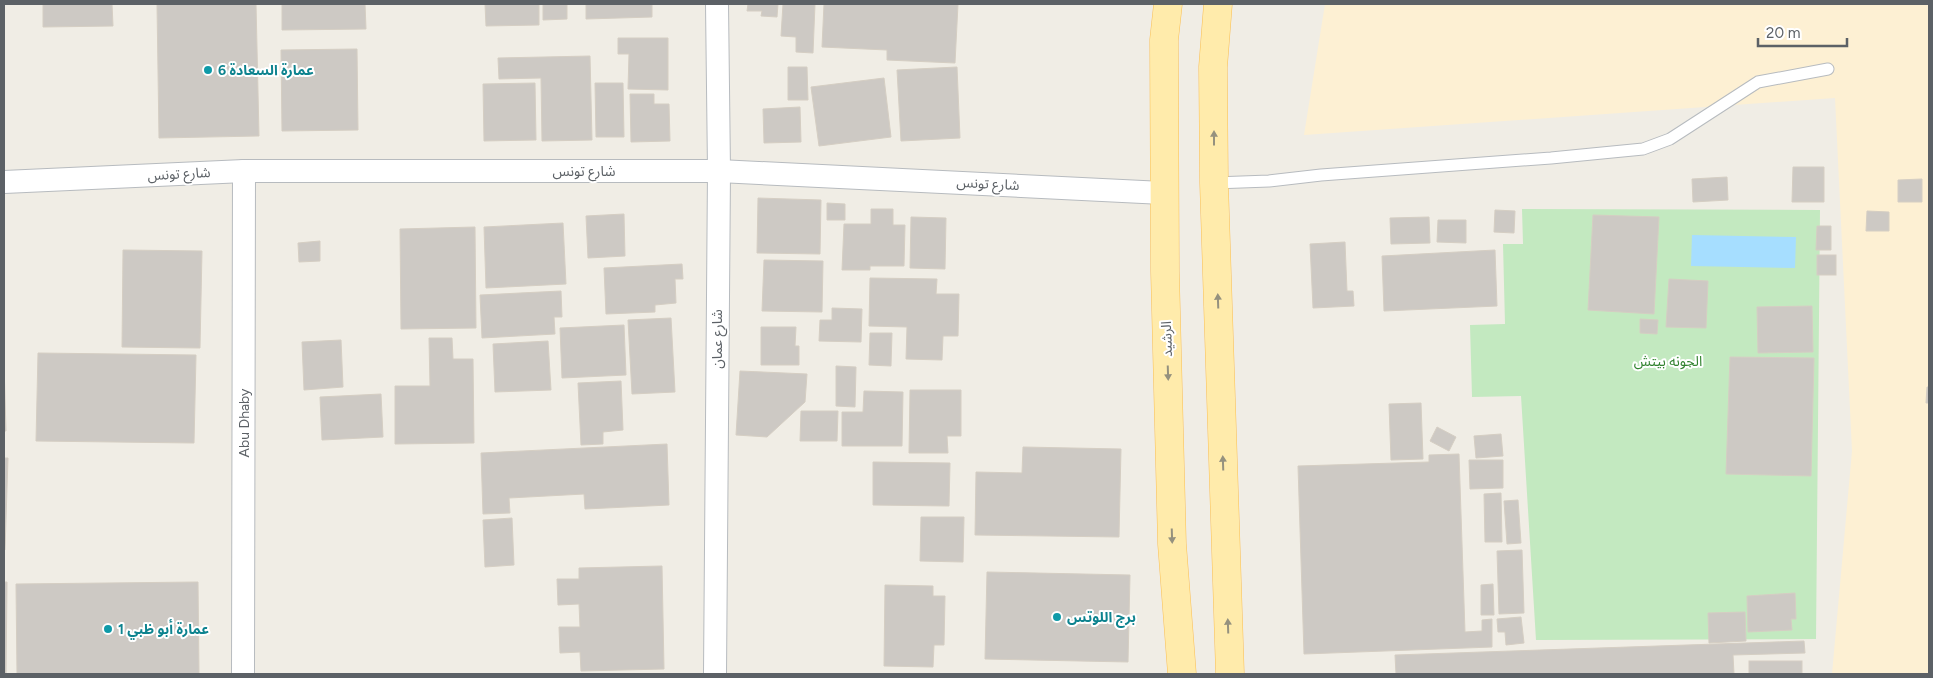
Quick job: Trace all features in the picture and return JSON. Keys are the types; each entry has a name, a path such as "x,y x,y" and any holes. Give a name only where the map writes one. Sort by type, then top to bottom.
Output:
{"main road":[{"name":"الرشيد","path":"1168,4 1164,40 1165,272 1172,544 1182,674"},
{"path":"1218,4 1213,67 1214,183 1230,674"}],"street":[{"name":"شارع عمان","path":"715,674 719,171 718,4"},
{"name":"شارع تونس","path":"4,182 244,171 719,171 1164,193"},
{"name":"Abu Dhaby","path":"243,674 244,171"}],"lane":[{"path":"1214,183 1269,181 1322,175 1551,158 1643,148 1670,139 1758,82 1828,69"}],"green space":[{"name":"الجونه بيتش","path":"1522,209 1820,210 1816,639 1536,640 1521,396 1472,397 1470,325 1505,324 1503,244 1523,244"}],"sand":[{"path":"1325,4 1929,4 1929,674 1832,674 1852,451 1835,98 1304,135"}],"water":[{"path":"1692,235 1796,237 1795,268 1691,266"}],"building":[{"path":"43,4 112,4 113,26 43,27"},
{"name":"عمارة السعادة 6","path":"157,4 256,4 259,136 159,138"},
{"path":"282,4 365,4 366,29 282,30"},
{"path":"485,4 539,4 539,25 486,26"},
{"path":"543,4 567,4 567,19 543,20"},
{"path":"586,4 652,4 652,17 586,19"},
{"path":"748,4 778,4 777,17 761,16 762,11 747,11"},
{"path":"783,4 815,4 813,53 796,52 796,37 781,36"},
{"path":"824,4 958,4 955,63 887,60 887,50 822,47"},
{"path":"618,38 668,38 668,90 628,89 629,54 618,54"},
{"path":"357,49 358,130 282,131 281,50"},
{"path":"590,56 592,140 542,141 541,78 499,79 498,58"},
{"path":"788,67 807,67 808,100 788,100"},
{"path":"957,67 960,138 901,141 897,70"},
{"path":"884,78 891,137 819,146 811,87"},
{"path":"535,83 536,140 484,141 483,84"},
{"path":"595,83 623,83 624,137 596,137"},
{"path":"630,94 654,94 654,104 669,104 670,141 631,142"},
{"path":"800,107 801,142 764,143 763,109"},
{"path":"1793,167 1824,167 1824,202 1792,202"},
{"path":"1727,177 1728,200 1693,202 1692,179"},
{"path":"1922,179 1922,202 1898,202 1898,180"},
{"path":"758,198 821,200 820,254 757,253"},
{"path":"827,203 845,204 845,220 827,220"},
{"path":"871,209 893,209 893,225 905,225 904,266 870,266 870,270 842,270 844,224 871,224"},
{"path":"1495,210 1515,211 1514,233 1494,232"},
{"path":"1867,211 1889,212 1889,231 1866,231"},
{"path":"624,214 625,256 588,258 586,216"},
{"path":"1593,215 1659,217 1654,314 1588,310"},
{"path":"911,217 946,218 945,269 910,268"},
{"path":"1429,217 1430,243 1391,244 1390,218"},
{"path":"1438,220 1466,220 1466,243 1437,242"},
{"path":"563,223 566,284 486,288 484,227"},
{"path":"1817,226 1831,226 1831,250 1816,250"},
{"path":"475,227 476,328 401,329 400,229"},
{"path":"320,241 320,261 299,262 298,243"},
{"path":"1345,242 1347,291 1353,291 1354,306 1313,308 1310,244"},
{"path":"123,250 202,251 200,348 122,347"},
{"path":"1495,250 1497,306 1384,311 1382,256"},
{"path":"1817,255 1836,255 1836,275 1817,275"},
{"path":"764,260 823,261 822,312 762,311"},
{"path":"682,264 683,279 675,279 676,303 655,305 655,312 606,314 604,268"},
{"path":"870,278 937,279 936,294 959,294 958,336 943,336 942,360 906,359 907,327 869,326"},
{"path":"1669,279 1708,281 1706,328 1666,327"},
{"path":"561,291 562,317 554,317 555,334 482,338 480,295"},
{"path":"1812,306 1813,352 1758,353 1757,307"},
{"path":"832,308 862,309 861,342 819,341 820,320 832,320"},
{"path":"671,318 675,392 632,394 628,320"},
{"path":"1640,319 1658,320 1657,334 1640,333"},
{"path":"624,325 626,375 562,378 560,328"},
{"path":"761,327 796,327 795,346 799,346 799,365 761,365"},
{"path":"870,333 892,333 891,366 869,365"},
{"path":"429,338 452,338 453,359 473,359 474,443 395,444 395,386 430,386"},
{"path":"341,340 343,387 304,390 302,342"},
{"path":"548,341 551,390 495,392 493,344"},
{"path":"38,353 196,355 194,443 36,441"},
{"path":"1730,357 1814,358 1811,476 1726,474"},
{"path":"4,365 6,431 4,431"},
{"path":"836,366 856,367 855,407 836,406"},
{"path":"740,371 807,374 805,402 767,437 736,435"},
{"path":"621,381 623,430 603,432 603,444 581,445 578,383"},
{"path":"1927,387 1929,387 1929,403 1926,403"},
{"path":"910,390 961,390 961,436 947,436 948,453 909,453"},
{"path":"864,391 903,392 902,446 842,446 842,412 863,412"},
{"path":"381,394 383,437 322,440 320,397"},
{"path":"1421,403 1423,459 1391,460 1389,404"},
{"path":"801,411 838,411 837,441 800,441"},
{"path":"1437,427 1456,437 1449,451 1430,441"},
{"path":"1501,434 1503,456 1476,458 1474,436"},
{"path":"667,444 669,505 585,509 584,494 509,498 510,513 483,514 481,453"},
{"path":"1023,447 1121,449 1119,537 975,535 976,472 1022,473"},
{"path":"1459,454 1465,632 1482,631 1482,620 1492,619 1492,647 1304,654 1298,466 1429,462 1429,455"},
{"path":"4,458 8,458 5,550 4,550"},
{"path":"1469,460 1503,460 1503,488 1470,489"},
{"path":"873,462 950,463 949,506 873,505"},
{"path":"1501,493 1502,542 1485,542 1484,494"},
{"path":"1518,500 1521,543 1507,544 1504,501"},
{"path":"921,517 964,517 963,562 920,561"},
{"path":"512,518 514,565 485,567 483,520"},
{"path":"1522,550 1524,613 1499,614 1497,551"},
{"path":"662,566 664,669 581,671 580,652 560,653 559,627 580,627 579,604 558,605 557,579 579,579 579,568"},
{"name":"برج اللوتس","path":"987,572 1130,575 1128,662 985,659"},
{"path":"4,582 7,582 6,674 4,674"},
{"name":"عمارة أبو ظبي 1","path":"198,582 199,674 17,674 16,584"},
{"path":"1493,584 1494,615 1481,615 1481,585"},
{"path":"885,585 933,586 933,596 945,596 944,645 934,645 933,667 884,666"},
{"path":"1795,593 1796,619 1791,619 1792,630 1748,632 1747,596"},
{"path":"1745,612 1746,641 1709,643 1708,613"},
{"path":"1521,617 1524,643 1506,645 1505,632 1498,632 1497,619"},
{"path":"1804,641 1805,653 1733,655 1734,674 1396,674 1395,655"},
{"path":"1749,661 1802,661 1802,674 1749,674"}],"place":[{"name":"عمارة السعادة 6","path":"208,70"},
{"name":"برج اللوتس","path":"1057,617"},
{"name":"عمارة أبو ظبي 1","path":"108,629"}]}
